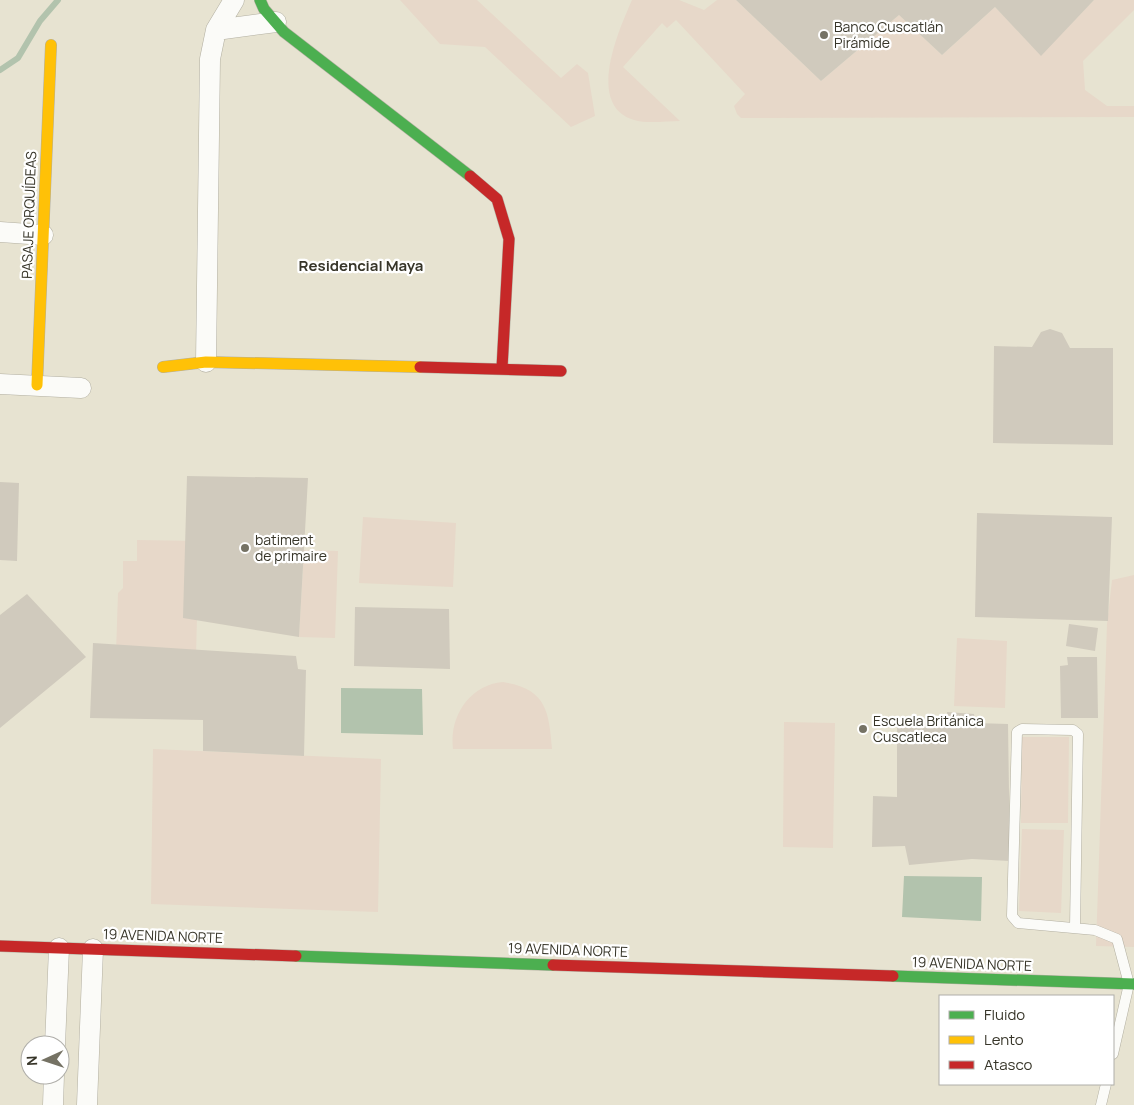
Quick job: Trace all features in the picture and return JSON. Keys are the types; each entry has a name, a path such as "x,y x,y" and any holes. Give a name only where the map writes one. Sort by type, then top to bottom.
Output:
{"street":[{"path":"206,362 210,59 216,30 234,0"},
{"path":"260,0 284,32 487,189 496,199 509,239 502,368"},
{"path":"216,30 276,22"},
{"name":"PASAJE ORQUÍDEAS","path":"37,385 51,45"},
{"path":"0,232 43,235"},
{"path":"163,367 206,362 502,368 561,371"},
{"path":"0,384 81,388"},
{"name":"19 AVENIDA NORTE","path":"0,946 1132,984"},
{"path":"55,1035 59,948"},
{"path":"88,1105 93,949"},
{"path":"53,1105 54,1085"}],"lane":[{"path":"1075,927 1078,734 1074,730 1022,729 1017,732 1012,916 1018,923 1095,930 1117,939 1132,984 1114,1050"},
{"path":"1101,1105 1106,1085"}],"shaded area":[{"path":"400,0 477,0 561,78 577,64 588,73 595,116 571,127 485,47 440,44"},
{"path":"632,0 679,0 704,10 717,0 736,0 821,81 899,15 942,55 995,7 1041,55 1094,0 1134,0 1134,10 1083,61 1085,90 1107,106 1134,106 1134,117 741,118 734,106 745,94 676,20 667,28 662,23 623,67 680,121 651,122 634,120 619,112 611,99 608,83 614,47"},
{"path":"363,517 456,523 453,587 359,583"},
{"path":"137,540 199,541 196,655 116,653 118,593 123,588 123,561 137,561"},
{"path":"304,550 338,551 335,638 299,637"},
{"path":"1134,575 1134,947 1096,946 1107,624 1112,580"},
{"path":"957,638 1007,641 1005,708 954,706"},
{"path":"503,682 517,685 537,696 547,713 552,749 453,749 454,725 464,705 480,689 491,684"},
{"path":"341,688 422,689 423,735 341,733"},
{"path":"784,722 835,723 833,848 783,847"},
{"path":"1022,737 1069,737 1068,823 1021,823"},
{"path":"153,749 381,759 378,912 151,904"},
{"path":"1022,829 1064,830 1061,913 1019,911"},
{"path":"904,876 982,877 981,921 902,917"}],"building":[{"name":"Banco Cuscatlán Pirámide","path":"736,0 1094,0 1041,56 995,7 942,55 899,15 821,81"},
{"path":"1050,329 1062,333 1070,348 1113,348 1113,445 993,443 994,346 1032,347 1041,332"},
{"name":"batiment de primaire","path":"187,476 308,478 299,637 183,618"},
{"path":"0,482 19,483 17,561 0,560"},
{"path":"977,513 1112,517 1108,621 975,617"},
{"path":"27,594 86,657 0,728 0,615"},
{"path":"355,607 449,609 450,669 354,666"},
{"path":"1069,624 1098,628 1095,651 1066,646"},
{"path":"93,643 296,656 298,669 306,670 304,756 203,751 203,720 90,718"},
{"path":"1067,657 1097,657 1098,718 1061,718 1060,666 1068,665"},
{"name":"Escuela Británica Cuscatleca","path":"947,712 974,714 975,723 1008,724 1010,861 972,859 909,865 905,846 872,847 873,796 897,797 897,719 948,721"}],"waterway":[{"path":"0,70 18,58 40,21 58,0"}],"traffic: fast":[{"path":"260,0 264,9 284,32 470,176"},
{"path":"296,956 553,965"},
{"path":"893,976 1134,984"}],"traffic: slow":[{"path":"37,385 51,45"},
{"path":"163,367 206,362 420,367"}],"traffic: jam":[{"path":"470,176 497,199 509,239 502,368"},
{"path":"420,367 561,371"},
{"path":"0,946 296,956"},
{"path":"553,965 893,976"}],"place":[{"name":"Banco Cuscatlán Pirámide","path":"824,35"},
{"name":"batiment de primaire","path":"245,548"},
{"name":"Escuela Británica Cuscatleca","path":"863,729"}],"district":[{"name":"Residencial Maya","path":"361,266"}]}
